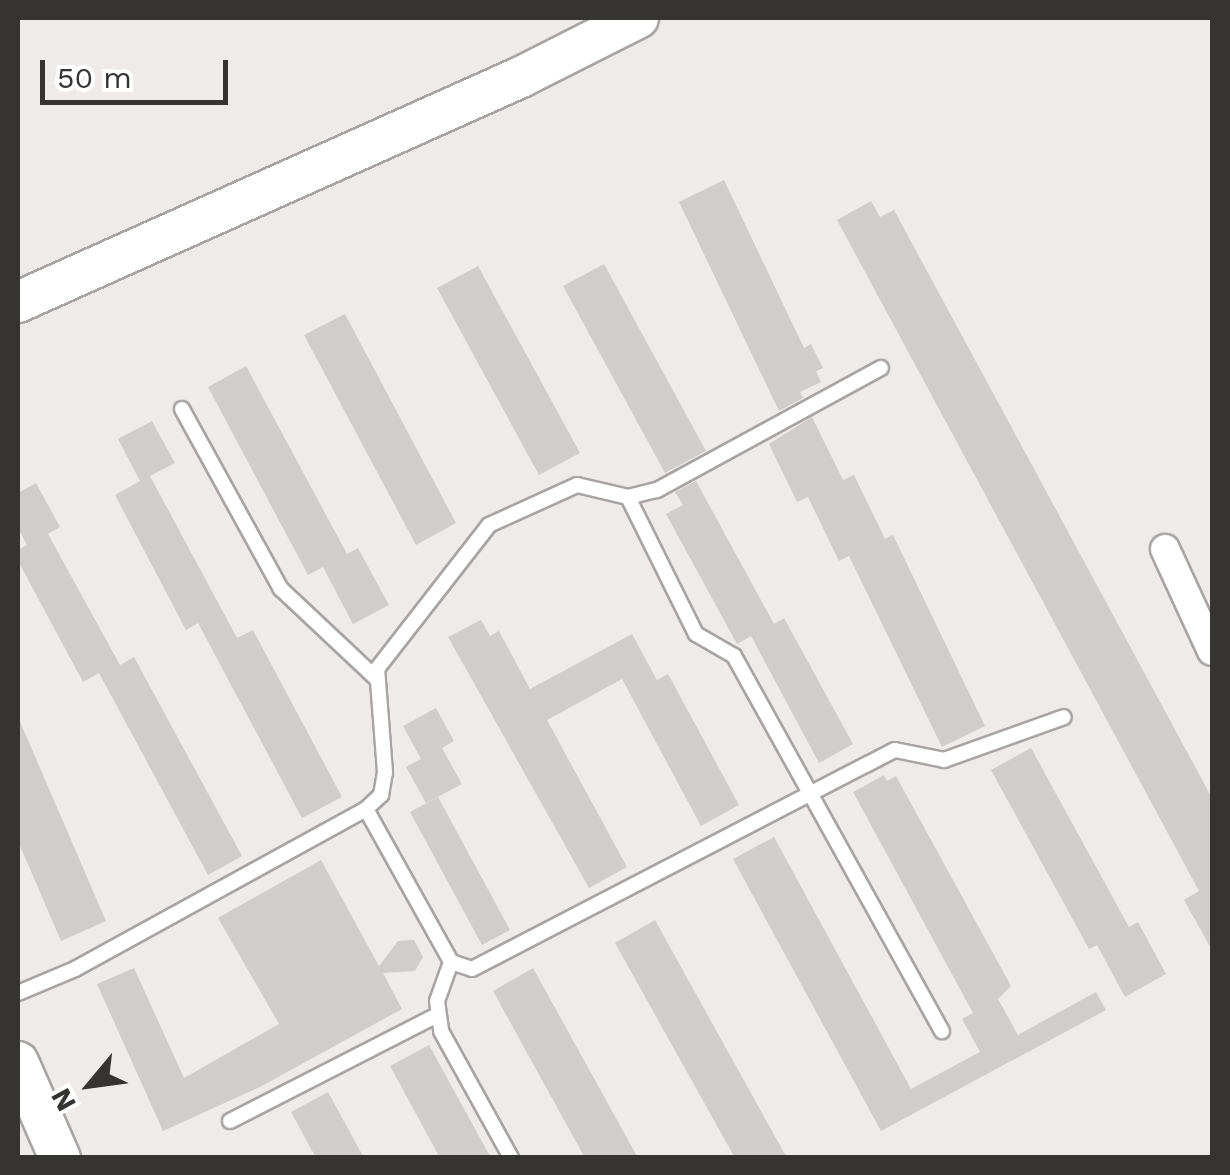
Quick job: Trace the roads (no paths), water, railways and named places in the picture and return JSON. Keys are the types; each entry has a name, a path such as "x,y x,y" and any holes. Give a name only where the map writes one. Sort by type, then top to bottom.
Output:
{"street":[{"path":"18,302 521,78 638,18"},
{"path":"1165,548 1212,651"},
{"path":"18,1062 60,1158"}],"lane":[{"path":"18,994 76,969 366,809 381,795 385,772 377,680 386,652 489,524 576,485 628,497 657,490 881,368"},
{"path":"182,409 281,589 377,680"},
{"path":"628,497 696,634 734,656 942,1031"},
{"path":"366,809 451,962 472,969 895,750 944,760 1064,717"},
{"path":"451,962 437,1000 440,1031 511,1158"},
{"path":"230,1121 437,1015"}]}
